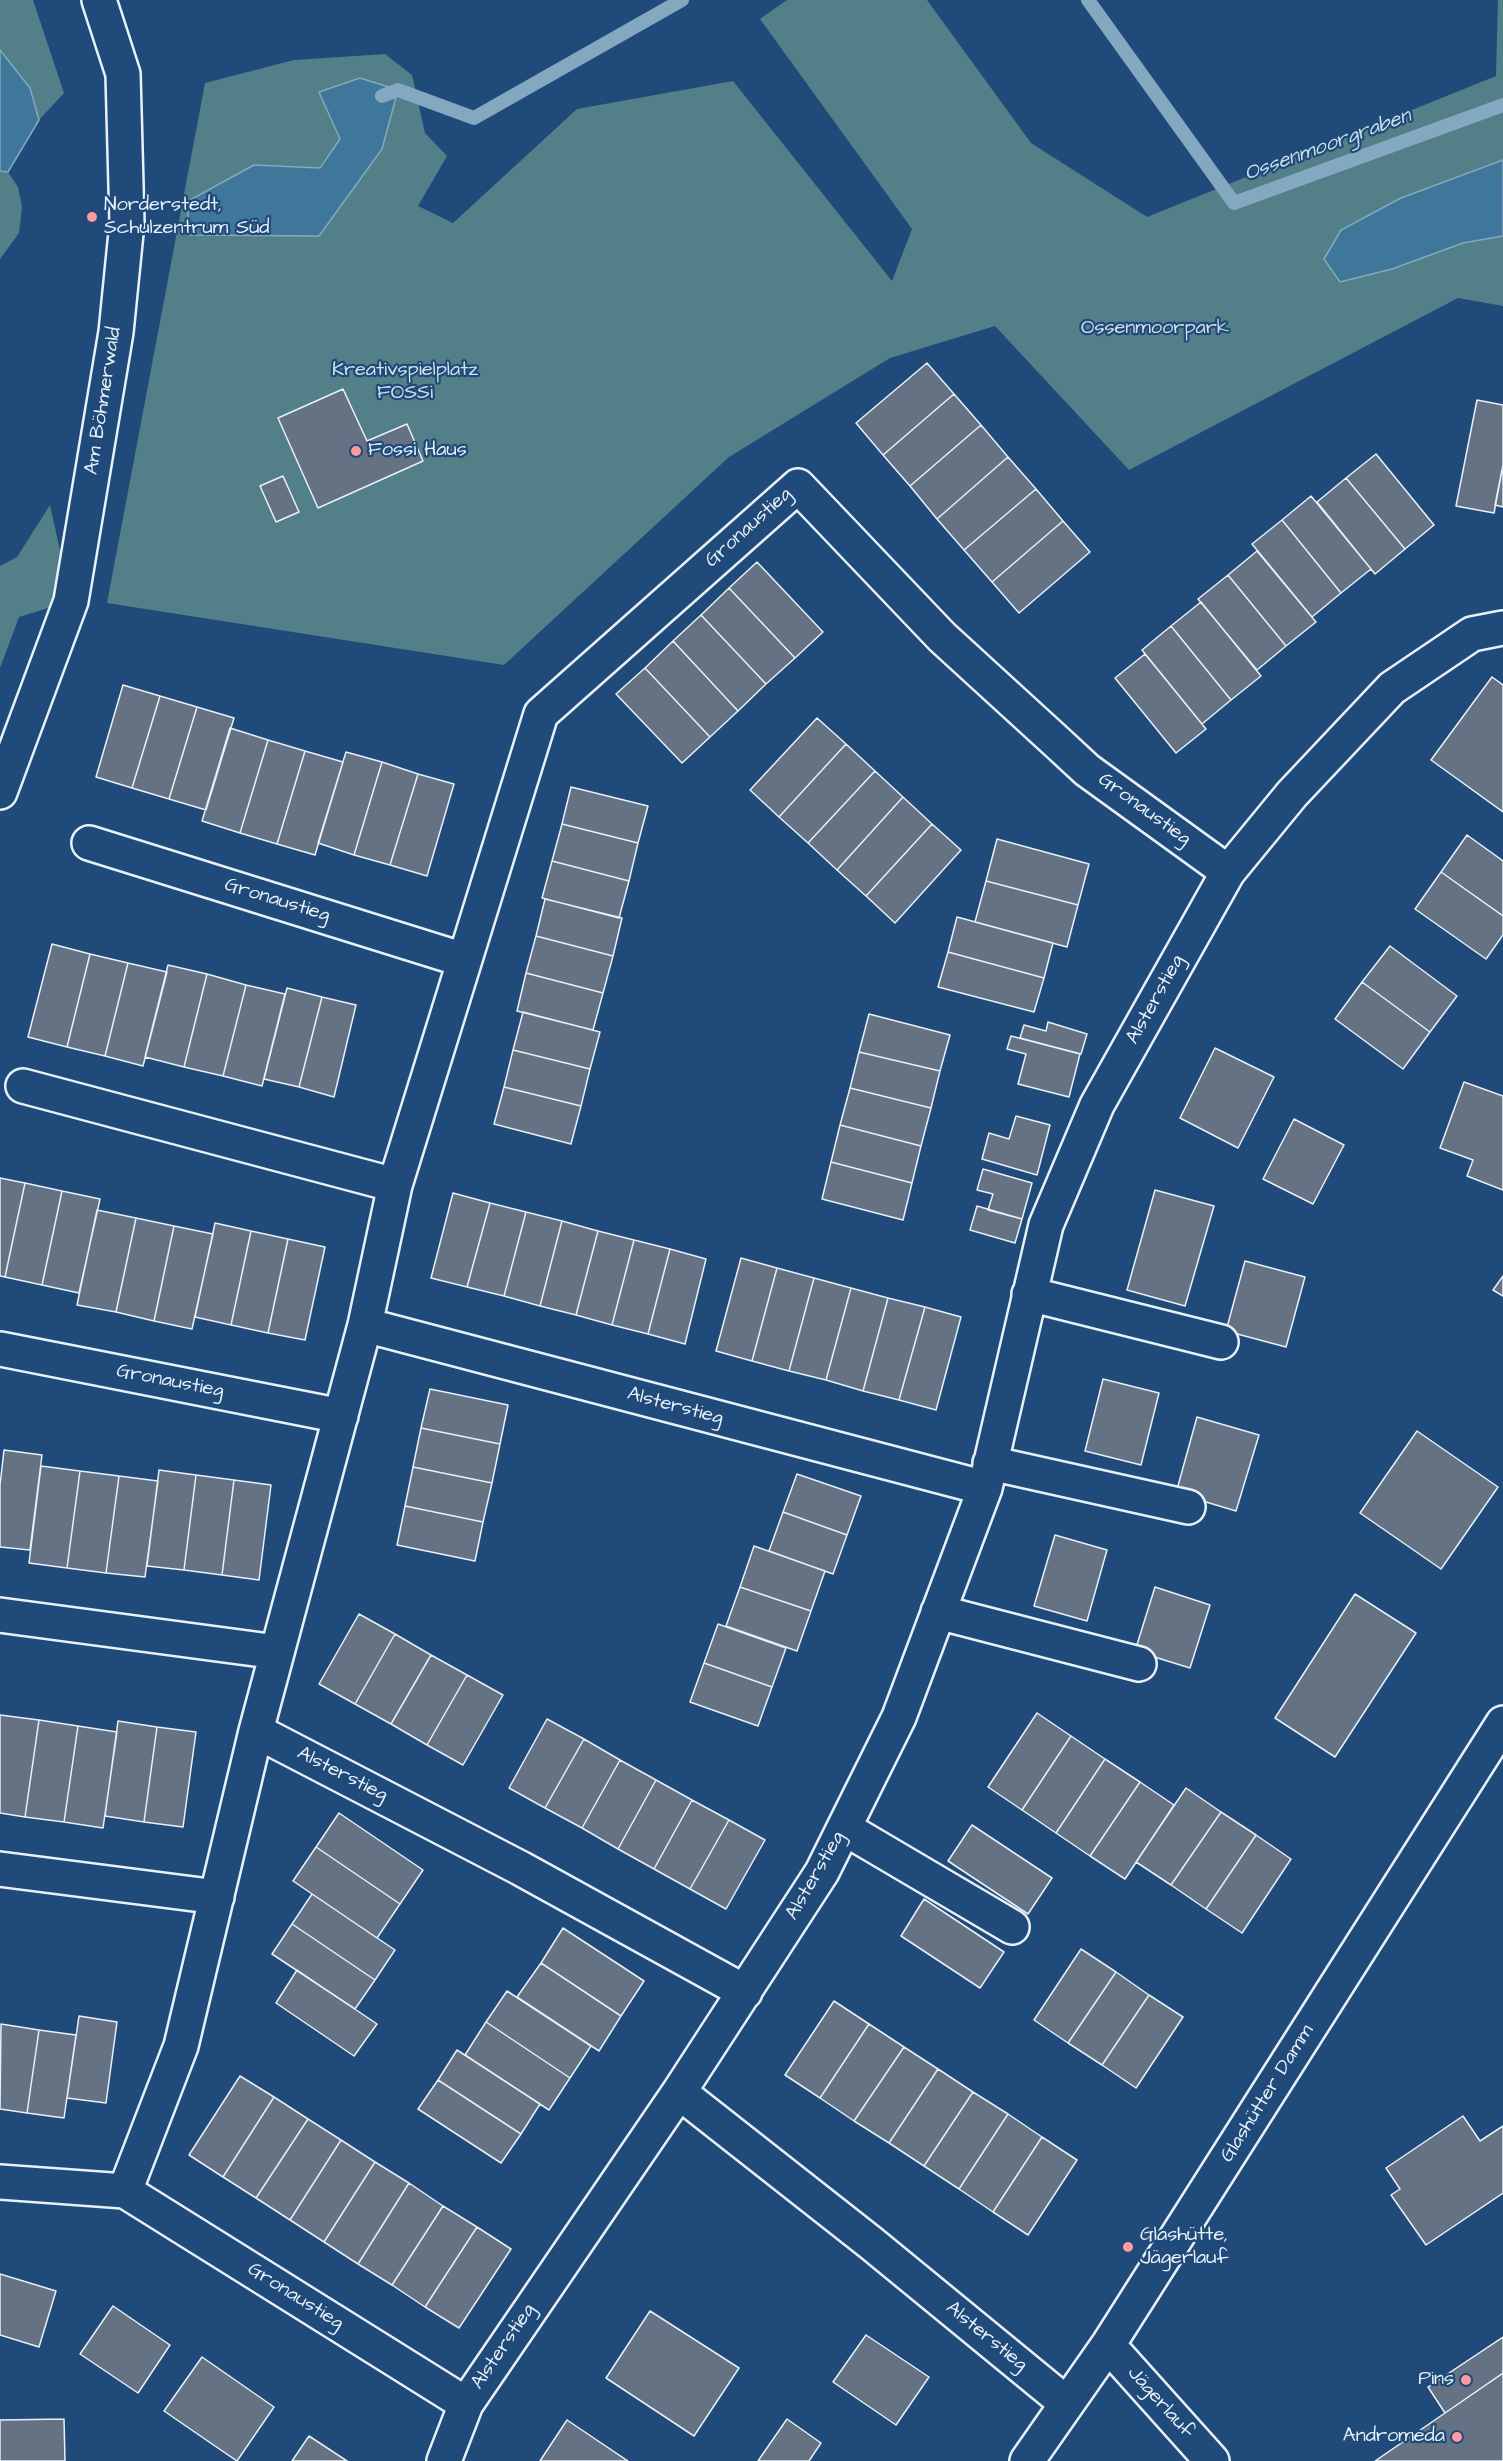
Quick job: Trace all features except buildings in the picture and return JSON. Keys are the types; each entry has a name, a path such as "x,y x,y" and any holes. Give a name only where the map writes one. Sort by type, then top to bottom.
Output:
{"street":[{"name":"Am Böhmerwald","path":"0,792 71,601 116,332 127,223 123,74 99,0"},
{"name":"Gronaustieg","path":"125,2192 181,2046 256,1731 365,1325 395,1185 541,714 798,486 942,638 1059,744 1088,770 1228,872"},
{"name":"Alsterstieg","path":"444,2461 466,2403 679,2092 822,1872 899,1718 987,1476 1046,1225 1097,1105 1228,872 1292,794 1392,688 1472,634 1503,628"},
{"name":"Gronaustieg","path":"89,843 464,960"},
{"path":"23,1086 395,1185"},
{"path":"1029,1294 1221,1342"},
{"name":"Alsterstieg","path":"365,1325 987,1476"},
{"name":"Gronaustieg","path":"0,1349 340,1416"},
{"path":"987,1476 1188,1507"},
{"path":"938,1612 1138,1664"},
{"path":"0,1615 277,1652"},
{"name":"Glashütter Damm","path":"1027,2461 1108,2345 1503,1723"},
{"name":"Alsterstieg","path":"256,1731 520,1868 745,1992"},
{"path":"844,1828 1012,1927"},
{"path":"0,1869 217,1896"},
{"name":"Alsterstieg","path":"679,2092 871,2243 1066,2403"},
{"name":"Gronaustieg","path":"0,2182 125,2192 466,2403"},
{"name":"Jägerlauf","path":"1108,2345 1212,2461"}],"green space":[{"path":"0,0 33,0 64,93 39,120 30,88 0,50"},
{"path":"787,0 927,0 1031,143 1147,217 1496,76 1498,0 1503,0 1503,160 1401,198 1341,229 1340,281 1392,269 1463,243 1503,236 1503,306 1458,298 1129,470 995,326 890,358 729,457 504,665 107,603 205,83 294,60 385,54 412,75 425,133 447,156 418,206 453,223 577,109 733,81 892,281 912,229 760,19","holes":["340,139 319,236 188,200 254,165 319,168"]},
{"path":"0,171 8,172 18,187 22,207 19,233 0,259"},
{"path":"50,505 71,601 19,617 0,668 0,566 17,557"}],"water":[{"path":"0,50 30,88 39,120 8,172 0,171"},
{"path":"360,78 398,90 382,149 319,236 188,235 188,201 254,165 320,168 340,139 319,92"},
{"path":"1503,160 1503,236 1463,243 1392,269 1340,282 1324,259 1341,230 1401,198"}],"waterway":[{"name":"Ossenmoorgraben","path":"382,96 398,90 474,118 682,0"},
{"name":"Ossenmoorgraben","path":"1088,0 1234,203 1503,105"}],"place":[{"name":"Norderstedt, Schulzentrum Süd","path":"92,217"},
{"name":"Fossi Haus","path":"356,451"},
{"name":"Glashütte, Jägerlauf","path":"1128,2247"},
{"name":"Pins","path":"1466,2380"},
{"name":"Andromeda","path":"1457,2437"}],"park label":[{"name":"Ossenmoorpark","path":"1155,329"},
{"name":"Kreativspielplatz FOSSi","path":"405,382"}]}
